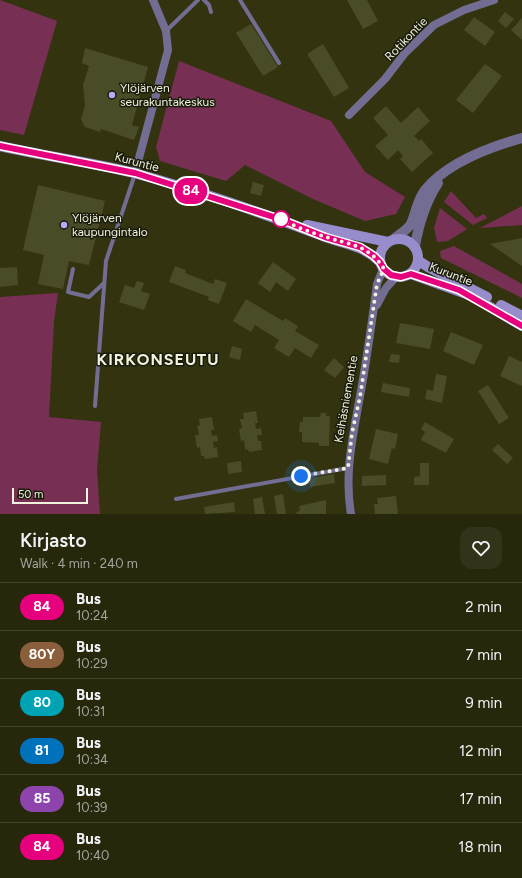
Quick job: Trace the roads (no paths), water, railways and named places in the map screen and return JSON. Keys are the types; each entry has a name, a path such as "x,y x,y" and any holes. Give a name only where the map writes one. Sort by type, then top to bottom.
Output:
{"main road":[{"name":"Kuruntie","path":"0,146 135,173 288,222 325,237 360,247 382,265"},
{"name":"Kuruntie","path":"288,222 392,240"},
{"path":"406,239 415,246 419,261 411,274 396,277 382,265 381,251 392,240 406,239"},
{"name":"Kuruntie","path":"419,261 428,267 475,289 522,316"},
{"name":"Kuruntie","path":"411,274 465,293 522,326"}],"street":[{"path":"135,173 168,50 166,31 154,0"},
{"name":"Rotikontie","path":"349,115 385,80 405,54 434,25 464,10 494,0"},
{"path":"392,240 410,224 425,190 443,175 469,157 522,138"},
{"path":"415,246 423,213 429,197 443,175"},
{"name":"Keihäsniementie","path":"351,514 348,468 352,433 360,397 377,284 382,265"},
{"name":"Keihäsniementie","path":"373,313 386,288 396,277"}],"lane":[{"path":"166,31 198,0"},
{"path":"204,0 209,5 211,12"},
{"path":"240,0 279,63"},
{"path":"95,406 106,261 135,173"},
{"path":"73,269 68,292 89,298 104,283"},
{"path":"176,499 348,468"}],"place":[{"name":"Ylöjärven seurakuntakeskus","path":"112,95"},
{"name":"Ylöjärven kaupungintalo","path":"64,225"}],"district":[{"name":"KIRKONSEUTU","path":"158,359"}]}
